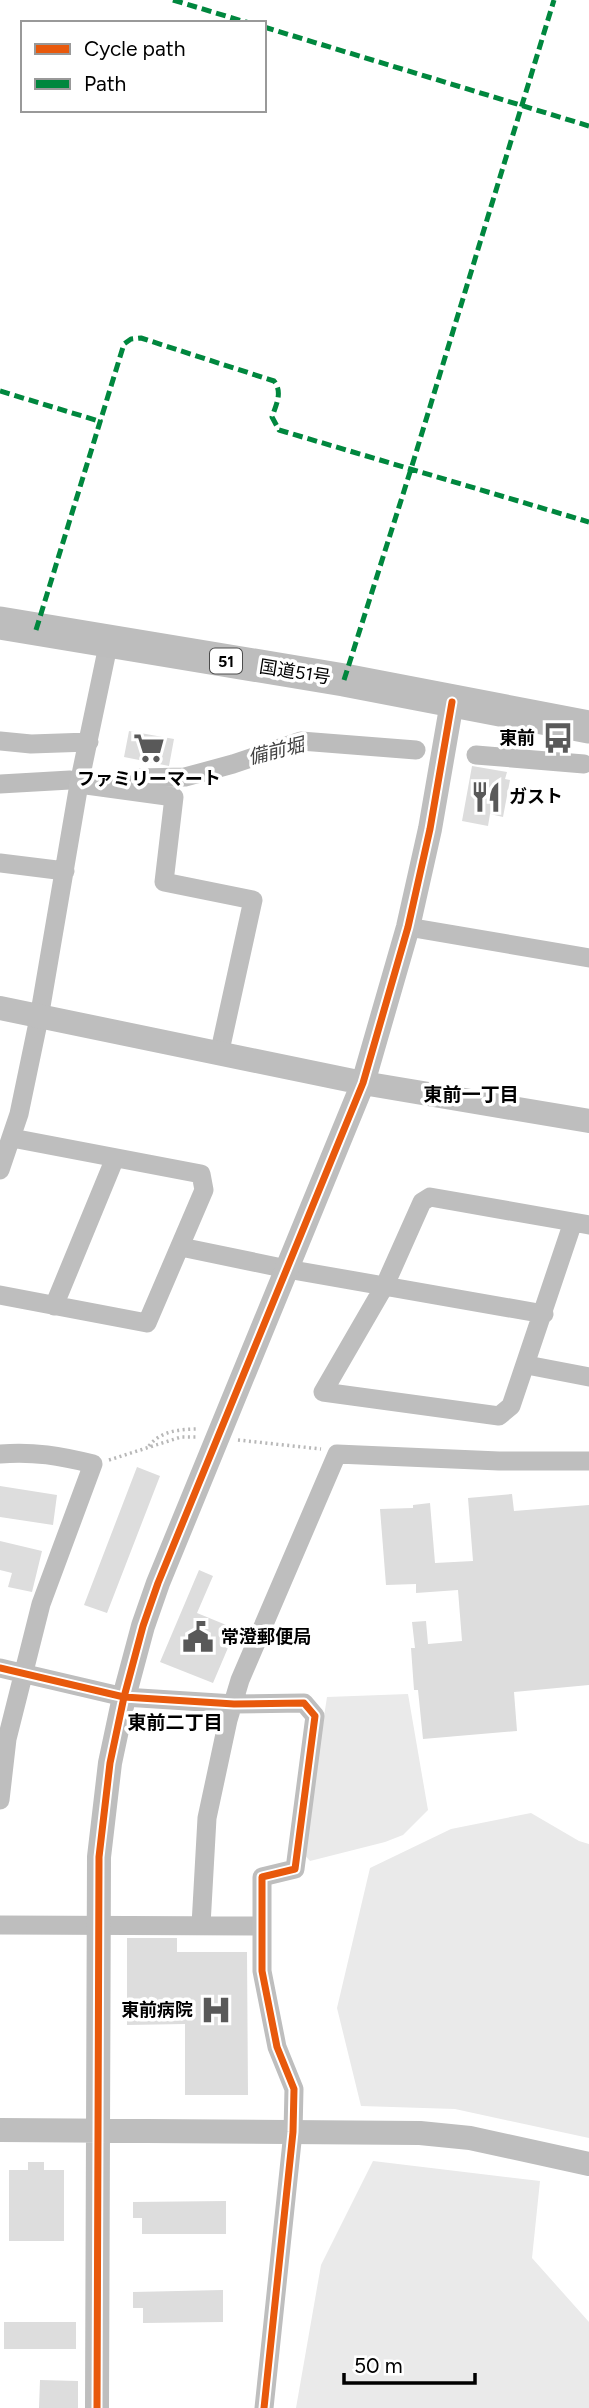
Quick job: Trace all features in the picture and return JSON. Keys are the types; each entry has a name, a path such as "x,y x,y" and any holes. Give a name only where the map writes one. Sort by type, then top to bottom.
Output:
{"highway":[{"name":"国道51号","path":"0,623 344,680 589,727"}],"street":[{"path":"0,1170 12,1138 38,1017 79,784 109,641"},
{"path":"97,2408 99,1926 102,1816 110,1763 124,1697 158,1583 363,1083 408,927 430,829 452,702"},
{"path":"0,741 31,744 89,743"},
{"path":"79,784 174,797 164,882 253,900 219,1055"},
{"path":"0,863 65,871"},
{"path":"408,927 589,958"},
{"path":"0,1008 363,1083 589,1121"},
{"path":"0,1295 147,1322 204,1190 201,1174 12,1138"},
{"path":"54,1306 116,1158"},
{"path":"430,1196 581,1224 544,1314 511,1406 499,1416 323,1392 385,1285 422,1202 430,1196"},
{"path":"181,1247 287,1269 544,1314"},
{"path":"527,1365 589,1377"},
{"path":"0,1454 53,1454 93,1464 41,1604 7,1740 0,1800"},
{"path":"201,1925 208,1818 228,1720 240,1680 337,1454 499,1461 589,1461"},
{"path":"0,1668 124,1697 234,1704 304,1703 314,1716 295,1869 262,1877 262,1971 277,2048 294,2089 293,2132 264,2408"},
{"path":"0,1925 261,1926"},
{"path":"0,2130 420,2133 470,2138 589,2164"}],"path":[{"path":"148,1447 155,1437 181,1429 198,1429 202,1420 221,1426"},
{"path":"93,1464 188,1436"},
{"path":"245,1441 328,1450 337,1454"}],"shaded area":[{"path":"408,1694 428,1810 403,1835 310,1861 303,1853 327,1697"},
{"path":"531,1813 589,1844 589,2138 455,2109 361,2106 337,2008 370,1868 451,1829"},
{"path":"373,2161 540,2181 532,2258 589,2322 589,2408 296,2408 321,2265"}],"building":[{"name":"ファミリーマート","path":"129,731 174,739 169,766 124,757"},
{"name":"ガスト","path":"472,766 507,772 505,779 510,780 503,817 490,814 488,826 462,821"},
{"path":"137,1467 160,1476 107,1613 84,1605"},
{"path":"0,1486 57,1495 53,1525 0,1517"},
{"path":"512,1494 514,1511 589,1505 589,1685 514,1692 517,1731 423,1739 418,1690 414,1690 411,1648 415,1648 412,1622 426,1621 428,1644 462,1641 458,1590 416,1593 416,1584 386,1585 380,1509 413,1508 413,1505 430,1503 435,1563 473,1561 468,1498"},
{"path":"0,1541 42,1551 32,1592 8,1587 12,1573 0,1570"},
{"path":"199,1570 213,1576 197,1613 236,1629 213,1683 160,1662"},
{"name":"東前病院","path":"127,1938 177,1938 177,1952 247,1952 248,2095 185,2095 185,2024 127,2025"},
{"path":"28,2162 44,2162 44,2170 64,2170 64,2241 9,2241 9,2170 28,2170"},
{"path":"226,2201 226,2234 142,2234 142,2218 133,2218 133,2202"},
{"path":"223,2290 223,2322 143,2323 143,2308 133,2308 133,2292"},
{"path":"4,2322 76,2322 76,2349 4,2349"},
{"path":"40,2380 78,2381 78,2408 39,2408"}],"waterway":[{"name":"備前堀","path":"138,778 185,777 301,741 416,750"},
{"name":"備前堀","path":"476,755 584,764"},
{"name":"備前堀","path":"0,784 70,780"}],"marked path":[{"path":"173,0 242,21"},
{"path":"344,680 554,0"},
{"path":"266,28 589,126"},
{"path":"36,630 124,344 131,339 141,338 274,381 278,394 272,417 279,430 589,522"},
{"path":"0,391 102,422"}],"cycle path":[{"path":"97,2408 99,1857 110,1763 124,1697 158,1583 363,1083 408,927 430,829 452,702"},
{"path":"0,1668 124,1697 234,1704 304,1703 315,1716 295,1869 262,1877 262,1971 277,2047 294,2089 293,2132 264,2408"}],"place":[{"name":"東前","path":"558,738"},
{"name":"ファミリーマート","path":"149,748"},
{"name":"ガスト","path":"486,797"},
{"name":"常澄郵便局","path":"198,1637"},
{"name":"東前病院","path":"216,2010"}],"district":[{"name":"東前一丁目","path":"471,1094"},
{"name":"東前二丁目","path":"175,1722"}]}
